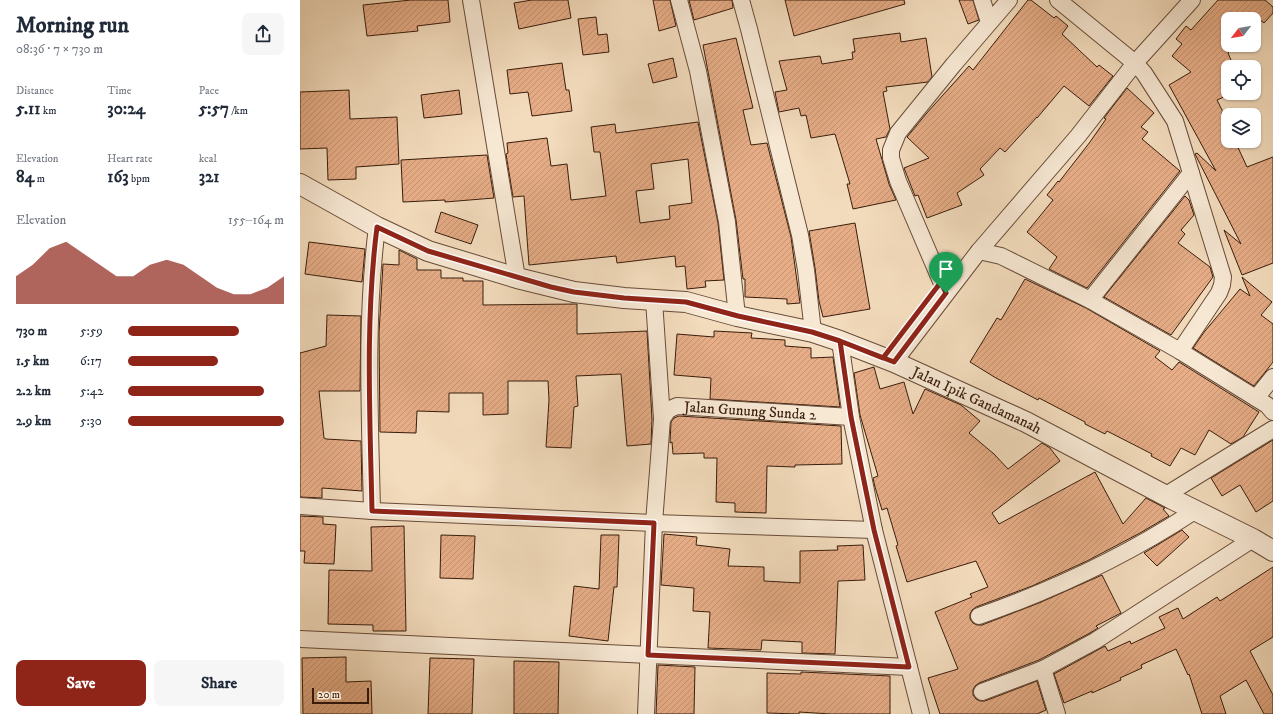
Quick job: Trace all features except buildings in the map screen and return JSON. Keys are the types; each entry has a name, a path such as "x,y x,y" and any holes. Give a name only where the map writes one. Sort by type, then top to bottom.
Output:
{"street":[{"path":"472,0 517,278"},
{"path":"679,0 698,71 727,222 738,316"},
{"path":"741,0 750,29 800,235 806,270 812,332"},
{"path":"748,0 750,29"},
{"path":"982,0 990,22"},
{"path":"943,288 898,181 891,158 891,150 898,133 954,64 1009,0"},
{"path":"1058,0 1135,63 1144,73 1175,121 1223,277 1219,293 1180,351"},
{"path":"889,360 943,288 979,250 1078,136 1135,63 1192,0"},
{"path":"1090,300 1191,173"},
{"name":"Jalan Ipik Gandamanah","path":"300,184 377,227 428,251 517,278 574,292 624,298 686,302 738,316 812,332 840,341 889,360 1026,422 1253,539 1273,551"},
{"path":"372,511 369,380 370,309 373,259 377,227"},
{"path":"979,250 1001,256 1090,300 1180,351 1267,405 1273,412"},
{"path":"654,300 662,419"},
{"path":"840,341 851,417 874,530 921,714"},
{"path":"1256,398 1273,377"},
{"name":"Jalan Gunung Sunda 2","path":"646,714 654,523 662,419 668,410 677,406 851,417"},
{"path":"1166,495 1273,429"},
{"path":"300,506 372,511 654,523 874,530"},
{"path":"979,616 1024,600 1081,575 1160,534 1196,510"},
{"path":"982,692 1043,669 1095,641 1253,539"},
{"path":"300,639 909,667"},
{"path":"1043,669 1057,714"}],"route":[{"path":"946,293 894,362 883,358 840,341 812,332 738,316 686,302 624,298 574,292 551,287 428,251 377,227 373,259 370,309 369,380 372,511 654,523 648,655 909,667 874,530 851,417 840,341 883,358 941,282 946,293"}]}
